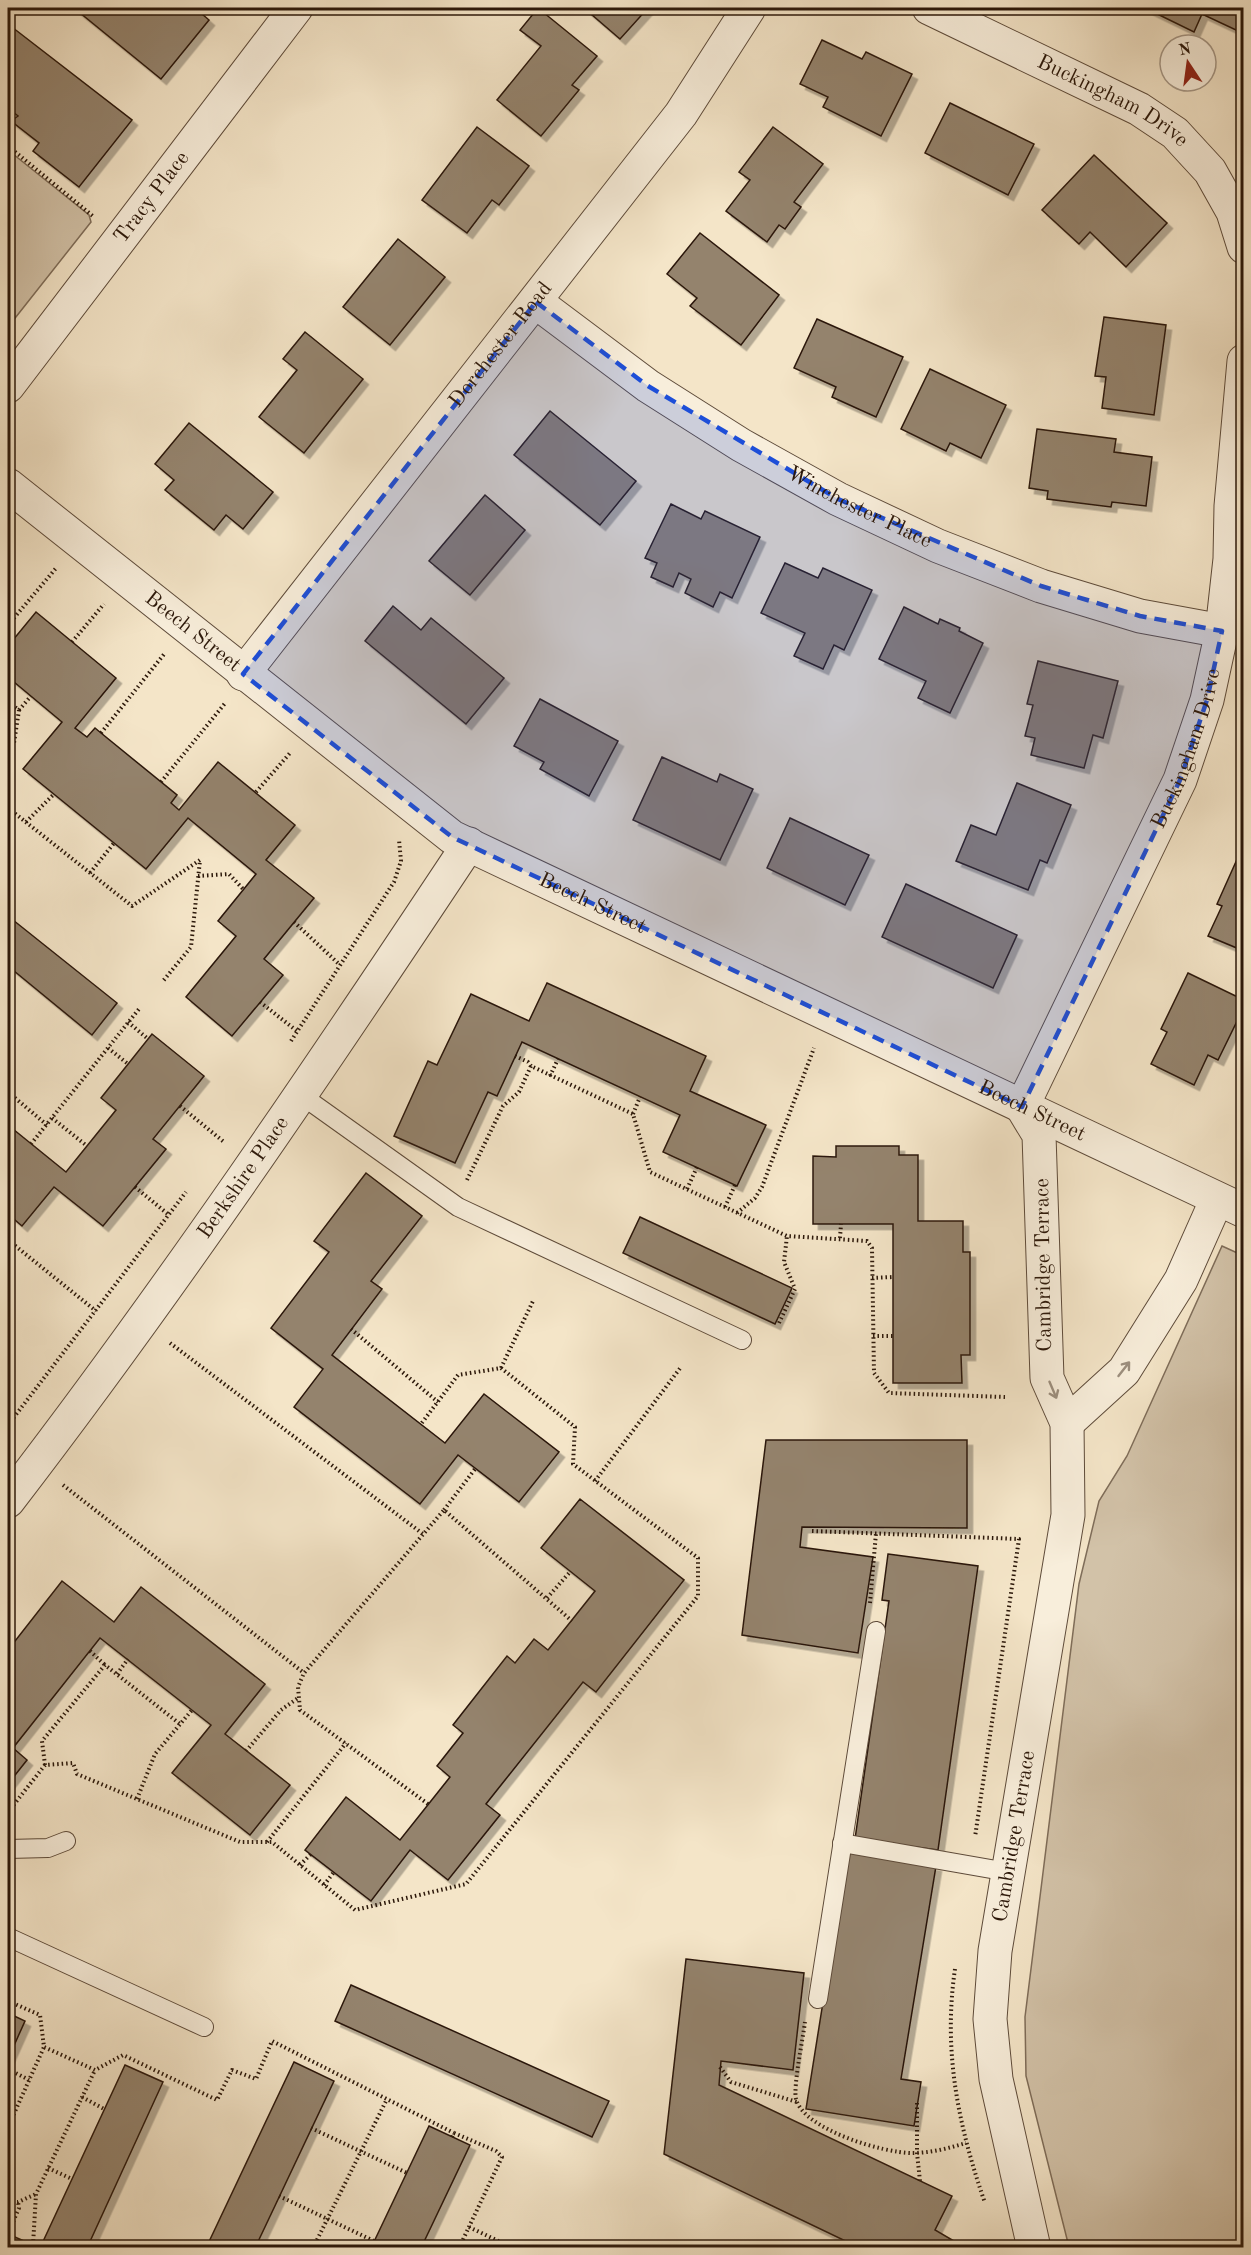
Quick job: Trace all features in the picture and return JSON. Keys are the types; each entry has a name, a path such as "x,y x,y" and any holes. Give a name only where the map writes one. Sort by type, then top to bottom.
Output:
{"street":[{"name":"Tracy Place","path":"8,386 296,8"},
{"name":"Dorchester Road","path":"243,674 681,114 749,8"},
{"name":"Buckingham Drive","path":"929,8 1139,109 1175,133 1210,171 1233,212 1244,247"},
{"name":"Winchester Place","path":"536,302 648,386 741,446 838,499 938,546 1041,586 1140,616 1222,631"},
{"name":"Buckingham Drive","path":"1022,1107 1180,780 1207,700 1222,631 1230,559 1231,506 1244,361"},
{"name":"Beech Street","path":"8,485 243,674 453,837 1230,1205"},
{"name":"Berkshire Place","path":"8,1501 74,1415 301,1095 469,844"},
{"name":"Cambridge Terrace","path":"1022,1107 1039,1135 1047,1378 1067,1423 1068,1515 995,1951 990,2019 996,2079 1034,2247"},
{"path":"1067,1423 1124,1371 1230,1205"}],"lane":[{"path":"301,1095 458,1207 742,1340"},
{"path":"818,2000 876,1631"},
{"path":"8,1849 48,1848 66,1841"},
{"path":"842,1843 1008,1872"},
{"path":"8,1937 204,2027"}],"path":[{"path":"8,146 97,219"},
{"path":"8,626 58,566 67,574"},
{"path":"95,596 113,611"},
{"path":"72,642 104,604"},
{"path":"156,645 174,659"},
{"path":"101,733 165,652"},
{"path":"218,694 235,708"},
{"path":"8,751 14,743 19,710 31,696"},
{"path":"161,782 226,701"},
{"path":"8,702 19,710"},
{"path":"281,745 299,759"},
{"path":"256,792 290,752"},
{"path":"26,822 54,794"},
{"path":"8,808 132,906 200,860 192,947 163,981"},
{"path":"286,1049 398,872 402,851 394,831"},
{"path":"90,873 114,843"},
{"path":"198,876 229,874 244,890"},
{"path":"294,922 340,965"},
{"path":"260,1002 297,1031"},
{"path":"31,1144 139,1009"},
{"path":"128,1023 148,1039"},
{"path":"737,1213 755,1198 762,1187 815,1046"},
{"path":"108,1048 128,1064"},
{"path":"515,1056 550,1076 633,1114"},
{"path":"550,1076 558,1059"},
{"path":"464,1187 503,1106 519,1092 531,1066"},
{"path":"8,1092 47,1125"},
{"path":"640,1097 633,1114 650,1172 786,1236 867,1241 872,1248 874,1373 889,1393 1005,1397"},
{"path":"180,1106 225,1142"},
{"path":"52,1118 87,1146"},
{"path":"218,1151 230,1135"},
{"path":"687,1189 697,1167"},
{"path":"725,1207 735,1185"},
{"path":"135,1187 169,1215"},
{"path":"8,1425 190,1188"},
{"path":"840,1238 841,1224"},
{"path":"779,1323 795,1288 784,1262 786,1236"},
{"path":"8,1240 96,1311"},
{"path":"872,1278 893,1277"},
{"path":"501,1368 532,1301"},
{"path":"351,1329 438,1402"},
{"path":"873,1336 893,1336"},
{"path":"167,1341 423,1534"},
{"path":"596,1481 681,1367"},
{"path":"8,1812 45,1766 73,1763 77,1774 240,1842 272,1842 355,1910 466,1884 698,1596 698,1558 573,1464 576,1427 501,1368 458,1375 421,1424"},
{"path":"428,1804 300,1710 298,1687 304,1673 444,1510 476,1468"},
{"path":"58,1481 304,1673"},
{"path":"444,1510 572,1621"},
{"path":"812,1531 1020,1539 971,1865"},
{"path":"870,1603 876,1533"},
{"path":"547,1598 570,1572"},
{"path":"90,1651 180,1724"},
{"path":"117,1674 128,1659"},
{"path":"45,1766 42,1741 105,1665"},
{"path":"246,1751 281,1710 298,1698"},
{"path":"137,1799 155,1754 192,1710"},
{"path":"266,1842 346,1743"},
{"path":"300,1865 311,1854"},
{"path":"324,1885 334,1872"},
{"path":"956,1965 949,2032 958,2105 966,2143 988,2213"},
{"path":"8,2001 40,2015 44,2048 8,2127"},
{"path":"806,2020 796,2098 803,2112 815,2122 849,2138 885,2150 917,2153 966,2143"},
{"path":"33,2245 36,2194 94,2070 123,2055 217,2100 232,2070 256,2079 272,2041 453,2135 496,2151 502,2157 459,2247"},
{"path":"44,2048 94,2070"},
{"path":"720,2067 731,2082 798,2102"},
{"path":"8,2069 29,2080"},
{"path":"82,2097 104,2109"},
{"path":"313,2247 387,2099"},
{"path":"917,2103 917,2153 920,2181"},
{"path":"311,2128 407,2173"},
{"path":"48,2168 72,2179"},
{"path":"8,2202 18,2202 36,2194"},
{"path":"279,2196 374,2241"},
{"path":"8,2234 19,2208 18,2202"},
{"path":"470,2227 513,2247"}],"highlighted area":[{"path":"536,302 648,386 838,499 1041,586 1140,616 1222,631 1207,700 1180,780 1022,1107 452,837 243,674"}],"shaded area":[{"path":"8,150 89,215 91,222 8,327"},
{"path":"1222,1246 1244,1256 1243,2247 1069,2247 1026,2076 1025,2017 1079,1584 1099,1501 1127,1456"}],"building":[{"path":"74,8 195,8 209,20 161,79"},
{"path":"538,8 597,56 572,85 579,90 541,136 497,100 541,46 520,30"},
{"path":"584,8 648,8 620,39"},
{"path":"1145,8 1244,8 1244,15 1236,30 1202,14 1194,32"},
{"path":"8,24 132,120 79,187 33,151 39,143 11,121 18,116 8,108"},
{"path":"822,40 862,59 866,52 912,74 881,136 823,107 828,97 800,84"},
{"path":"950,103 1034,144 1008,195 925,153"},
{"path":"477,127 529,166 499,205 492,200 467,233 422,200"},
{"path":"773,127 823,164 794,202 801,207 785,229 779,225 767,242 726,211 750,180 739,172"},
{"path":"1094,155 1167,223 1126,267 1090,232 1079,244 1042,210"},
{"path":"700,233 779,295 741,345 690,306 697,298 667,274"},
{"path":"398,239 445,277 390,345 343,307"},
{"path":"1104,317 1166,325 1154,415 1102,408 1106,377 1095,376"},
{"path":"817,319 903,357 876,417 832,397 836,387 794,368"},
{"path":"305,332 363,379 304,453 259,417 297,370 283,359"},
{"path":"930,369 1006,405 981,458 950,443 946,451 901,429"},
{"path":"550,411 636,481 600,525 514,455"},
{"path":"189,423 273,492 243,529 226,515 214,530 165,490 174,480 155,464"},
{"path":"1037,429 1116,439 1114,452 1152,457 1146,506 1112,502 1111,507 1047,499 1048,491 1029,488"},
{"path":"485,495 525,530 470,595 429,561"},
{"path":"671,504 701,519 705,511 760,537 732,598 720,592 713,607 685,593 691,579 679,573 673,587 651,577 657,563 645,558"},
{"path":"785,563 818,578 823,568 872,590 844,650 834,645 823,669 794,656 805,633 761,613"},
{"path":"393,606 421,630 431,618 504,678 466,724 365,641"},
{"path":"904,607 938,624 940,619 960,628 959,631 983,643 950,713 918,698 926,681 879,659"},
{"path":"36,612 116,678 75,728 87,737 95,728 177,795 171,803 179,810 218,762 295,825 266,860 314,898 264,959 283,975 232,1036 186,997 236,936 218,921 256,874 188,818 146,869 23,769 62,722 8,677 8,646"},
{"path":"1038,661 1118,681 1103,738 1093,735 1084,768 1031,755 1035,738 1025,736 1033,705 1027,704"},
{"path":"540,699 618,741 589,796 540,769 544,762 514,746"},
{"path":"662,757 717,782 720,774 753,789 720,860 633,820"},
{"path":"1017,783 1071,805 1047,863 1040,860 1028,890 956,861 971,825 996,835"},
{"path":"790,818 869,855 845,905 767,868"},
{"path":"1243,846 1244,951 1208,936 1222,906 1217,904"},
{"path":"906,884 1017,935 993,988 882,937"},
{"path":"8,916 117,1003 92,1035 8,966"},
{"path":"1188,973 1244,1000 1244,1007 1218,1060 1208,1055 1194,1085 1151,1064 1167,1032 1161,1029"},
{"path":"547,983 706,1056 690,1091 766,1125 737,1186 663,1152 680,1115 522,1042 497,1096 488,1092 455,1163 394,1136 428,1061 437,1065 471,994 529,1021"},
{"path":"152,1034 204,1076 153,1139 166,1149 103,1226 54,1187 22,1226 8,1214 8,1125 66,1172 116,1110 101,1098"},
{"path":"836,1146 899,1146 899,1155 918,1155 918,1221 963,1221 963,1252 970,1252 970,1355 961,1355 962,1383 893,1383 893,1224 813,1224 813,1156 836,1157"},
{"path":"366,1173 422,1216 371,1281 382,1289 332,1355 445,1443 484,1394 559,1452 519,1502 458,1455 420,1504 294,1407 323,1369 271,1328 329,1252 314,1241"},
{"path":"640,1217 792,1288 775,1324 623,1253"},
{"path":"766,1440 967,1440 967,1528 802,1527 800,1547 873,1557 858,1653 742,1635"},
{"path":"580,1499 684,1580 596,1692 583,1682 486,1804 500,1815 448,1880 410,1850 371,1901 305,1850 346,1797 400,1840 450,1777 437,1766 463,1733 453,1725 507,1656 515,1663 534,1639 548,1650 595,1591 541,1548"},
{"path":"888,1554 978,1566 938,1850 855,1839 889,1601 882,1600"},
{"path":"62,1581 114,1622 141,1587 265,1684 225,1734 290,1785 250,1835 172,1773 211,1725 100,1638 13,1748 27,1760 8,1784 8,1650"},
{"path":"847,1851 936,1866 901,2079 921,2082 914,2126 806,2109"},
{"path":"686,1959 804,1973 793,2070 721,2061 719,2085 952,2196 935,2230 966,2248 860,2248 664,2154"},
{"path":"351,1985 609,2101 592,2137 335,2021"},
{"path":"8,2013 25,2021 8,2059"},
{"path":"294,2062 334,2081 255,2248 206,2248"},
{"path":"125,2065 163,2082 87,2248 40,2248"},
{"path":"429,2126 470,2145 421,2248 371,2248"},
{"path":"8,2234 33,2245 38,2248 8,2248"}]}
